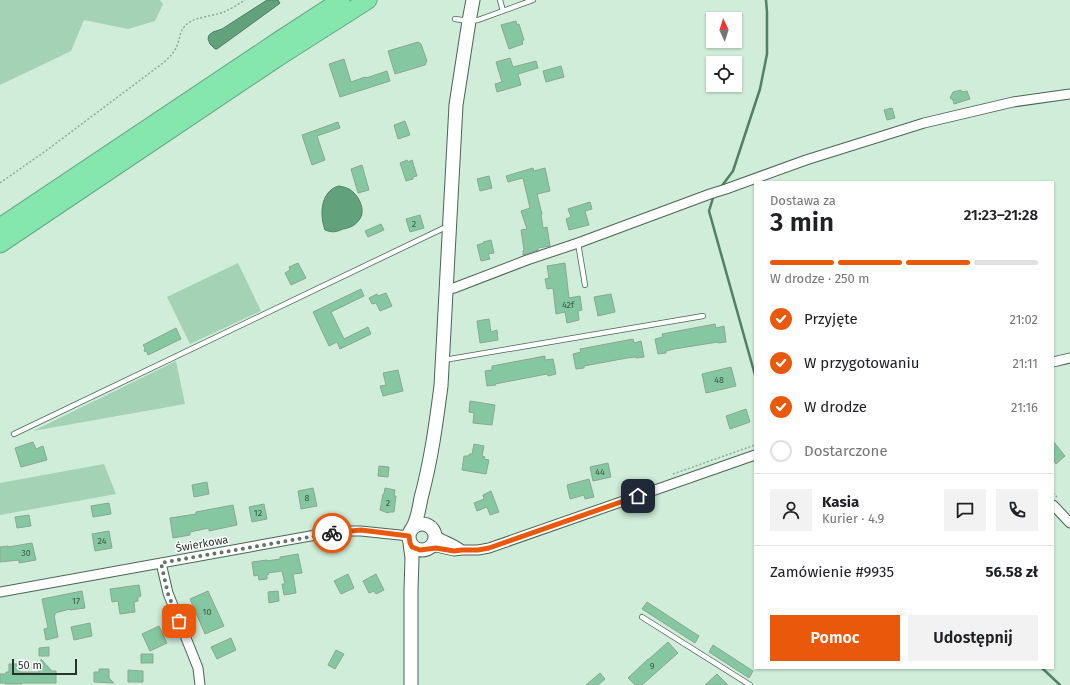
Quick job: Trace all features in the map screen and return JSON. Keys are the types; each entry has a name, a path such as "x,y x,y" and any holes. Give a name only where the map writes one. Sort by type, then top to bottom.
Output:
{"highway":[{"path":"0,227 278,40 341,0"},
{"path":"0,244 277,58 368,0"}],"street":[{"path":"411,685 412,558 410,536 426,483 441,386 456,105 473,0"},
{"path":"446,289 454,288 527,260 578,243 806,160 924,123 1013,102 1070,94"},
{"path":"1054,362 1070,358"},
{"path":"435,528 421,524 417,525 410,536 412,547 420,550 436,548 454,551 489,548 754,455"},
{"path":"426,483 426,499 435,528 440,538 462,550"},
{"path":"1054,506 1070,523"},
{"path":"411,590 418,574 423,554 435,542 435,528"},
{"name":"Świerkowa","path":"0,592 344,531 361,530 410,536"},
{"path":"161,563 168,594 198,668 200,685"}],"lane":[{"path":"500,0 503,11"},
{"path":"455,19 469,21 478,20 533,0"},
{"path":"14,434 450,225"},
{"path":"578,243 585,285"},
{"path":"442,361 703,316"},
{"path":"642,617 750,685"}],"path":[{"path":"0,183 47,150 163,63 174,51 185,25 191,21 226,11 245,0"},
{"path":"669,475 754,445"}],"shaded area":[{"path":"0,0 160,0 163,4 155,21 128,29 84,20 71,51 0,85"},
{"path":"267,0 278,0 280,3 217,49 210,44 208,39 209,35 222,29"},
{"path":"339,186 348,189 356,195 360,201 362,213 359,220 354,225 330,232 325,230 322,216 322,206 325,197 330,190"},
{"path":"238,263 261,311 190,344 167,297"},
{"path":"176,361 185,404 33,431"},
{"path":"104,464 116,494 0,515 0,483"}],"building":[{"path":"516,21 517,25 519,24 524,40 522,41 523,44 509,49 501,25"},
{"path":"418,42 421,44 427,61 425,65 395,74 388,51"},
{"path":"510,58 513,67 536,61 538,68 518,74 521,85 497,92 495,84 502,82 496,62"},
{"path":"344,59 351,82 387,71 390,81 340,97 329,64"},
{"path":"561,66 564,77 546,82 543,71"},
{"path":"961,90 962,92 967,91 970,99 954,104 953,100 950,98 953,92"},
{"path":"892,108 895,118 887,120 884,110"},
{"path":"405,121 410,135 398,139 394,125"},
{"path":"338,122 340,128 317,136 325,160 312,165 302,135"},
{"path":"407,160 408,162 412,160 417,176 406,181 400,163"},
{"path":"362,165 369,190 358,193 351,169"},
{"path":"533,168 534,171 545,168 550,191 537,194 542,214 543,228 547,227 550,246 538,248 538,250 523,255 524,250 521,230 527,229 521,211 530,208 523,178 508,182 506,176"},
{"path":"489,176 492,188 480,191 477,179"},
{"path":"590,202 592,209 585,211 589,225 569,230 566,219 571,217 568,209"},
{"path":"420,215 424,228 410,232 406,219"},
{"path":"381,224 384,230 368,237 365,231"},
{"path":"491,240 494,253 488,254 490,259 481,261 477,245"},
{"path":"298,263 306,278 291,285 285,273 290,270 289,267"},
{"path":"565,263 569,298 580,296 582,310 578,311 579,320 567,323 565,312 556,314 553,288 547,289 545,279 549,278 547,266"},
{"path":"361,289 364,296 331,312 344,339 368,327 371,334 340,349 337,342 329,346 313,312"},
{"path":"386,293 392,306 380,311 376,303 372,304 369,298 377,294 378,296"},
{"path":"611,294 615,312 598,316 594,297"},
{"path":"489,319 491,332 497,330 498,340 480,343 477,321"},
{"path":"715,324 716,328 724,326 726,342 674,349 666,351 666,353 658,354 655,339 663,337 662,334"},
{"path":"176,328 181,339 148,355 147,352 144,351 145,348 143,345"},
{"path":"633,339 634,343 641,341 644,357 627,358 584,366 584,368 576,369 573,354 581,352 580,349"},
{"path":"545,356 545,360 553,359 556,374 548,376 547,374 487,386 485,371 492,370 492,366"},
{"path":"731,367 736,386 706,393 702,374"},
{"path":"398,370 403,391 383,396 380,386 386,385 383,373"},
{"path":"470,401 495,405 492,425 473,423 474,413 469,412"},
{"path":"746,409 750,422 730,429 726,416"},
{"path":"33,442 36,449 43,446 47,460 21,467 15,448"},
{"path":"1054,442 1065,456 1056,464 1054,461"},
{"path":"474,444 484,446 482,456 485,457 484,459 489,460 486,474 462,470 464,456 469,456 469,454 472,454"},
{"path":"608,463 611,477 593,481 590,467"},
{"path":"379,466 389,467 388,477 378,476"},
{"path":"589,479 594,497 585,499 584,495 570,499 567,485"},
{"path":"207,482 209,494 194,497 192,485"},
{"path":"313,488 317,506 301,509 298,491"},
{"path":"385,488 395,490 394,496 396,496 394,512 388,513 380,510"},
{"path":"491,491 499,512 490,515 487,507 477,511 474,503 484,499 483,495"},
{"path":"109,503 111,514 93,517 91,506"},
{"path":"264,504 267,519 252,522 249,507"},
{"path":"233,505 237,525 209,531 209,528 190,532 190,535 173,538 170,518 196,514 196,512"},
{"path":"29,515 31,526 17,528 15,517"},
{"path":"109,531 112,548 95,551 92,534"},
{"path":"32,543 36,560 19,563 19,560 0,562 0,547"},
{"path":"298,554 302,573 293,574 296,593 284,595 282,584 285,584 282,571 268,573 267,579 259,580 258,575 254,576 252,562 280,559 280,557"},
{"path":"348,574 354,588 341,594 334,581"},
{"path":"376,574 384,590 376,594 374,591 369,593 363,581"},
{"path":"139,585 141,596 138,597 138,601 134,602 135,612 120,614 118,601 112,602 110,589"},
{"path":"82,591 85,608 70,609 55,613 54,615 58,637 46,640 44,629 48,628 42,599"},
{"path":"208,591 224,626 205,634 190,599"},
{"path":"278,591 279,601 269,603 268,592"},
{"path":"647,602 699,636 695,643 642,609"},
{"path":"90,623 92,636 74,640 71,627"},
{"path":"159,626 167,643 150,651 142,634"},
{"path":"231,638 236,650 217,659 211,647"},
{"path":"668,642 678,653 642,685 635,685 628,678"},
{"path":"713,645 753,671 749,678 709,652"},
{"path":"49,647 49,656 39,656 39,648"},
{"path":"336,650 344,654 335,669 328,665"},
{"path":"141,654 153,654 153,663 141,663"},
{"path":"41,659 52,671 56,671 56,683 0,683 0,674 6,674 6,672 9,672 9,664 20,664 20,672 39,672 39,670 41,670"},
{"path":"99,669 109,669 109,678 114,683 94,682 94,672 99,672"},
{"path":"128,670 143,671 143,682 128,682"},
{"path":"600,673 605,679 598,685 586,685"},
{"path":"717,674 728,685 705,685"}],"waterway":[{"path":"721,187 733,171 760,89 767,54 766,0"},
{"path":"713,198 709,211 754,371"},
{"path":"1043,669 1060,685"}],"way so far":[{"path":"179,621 168,594 161,563 332,533"}],"route":[{"path":"332,533 361,530 409,536 408,539 412,547 420,550 429,548 454,551 478,550 489,548 638,496"}]}
